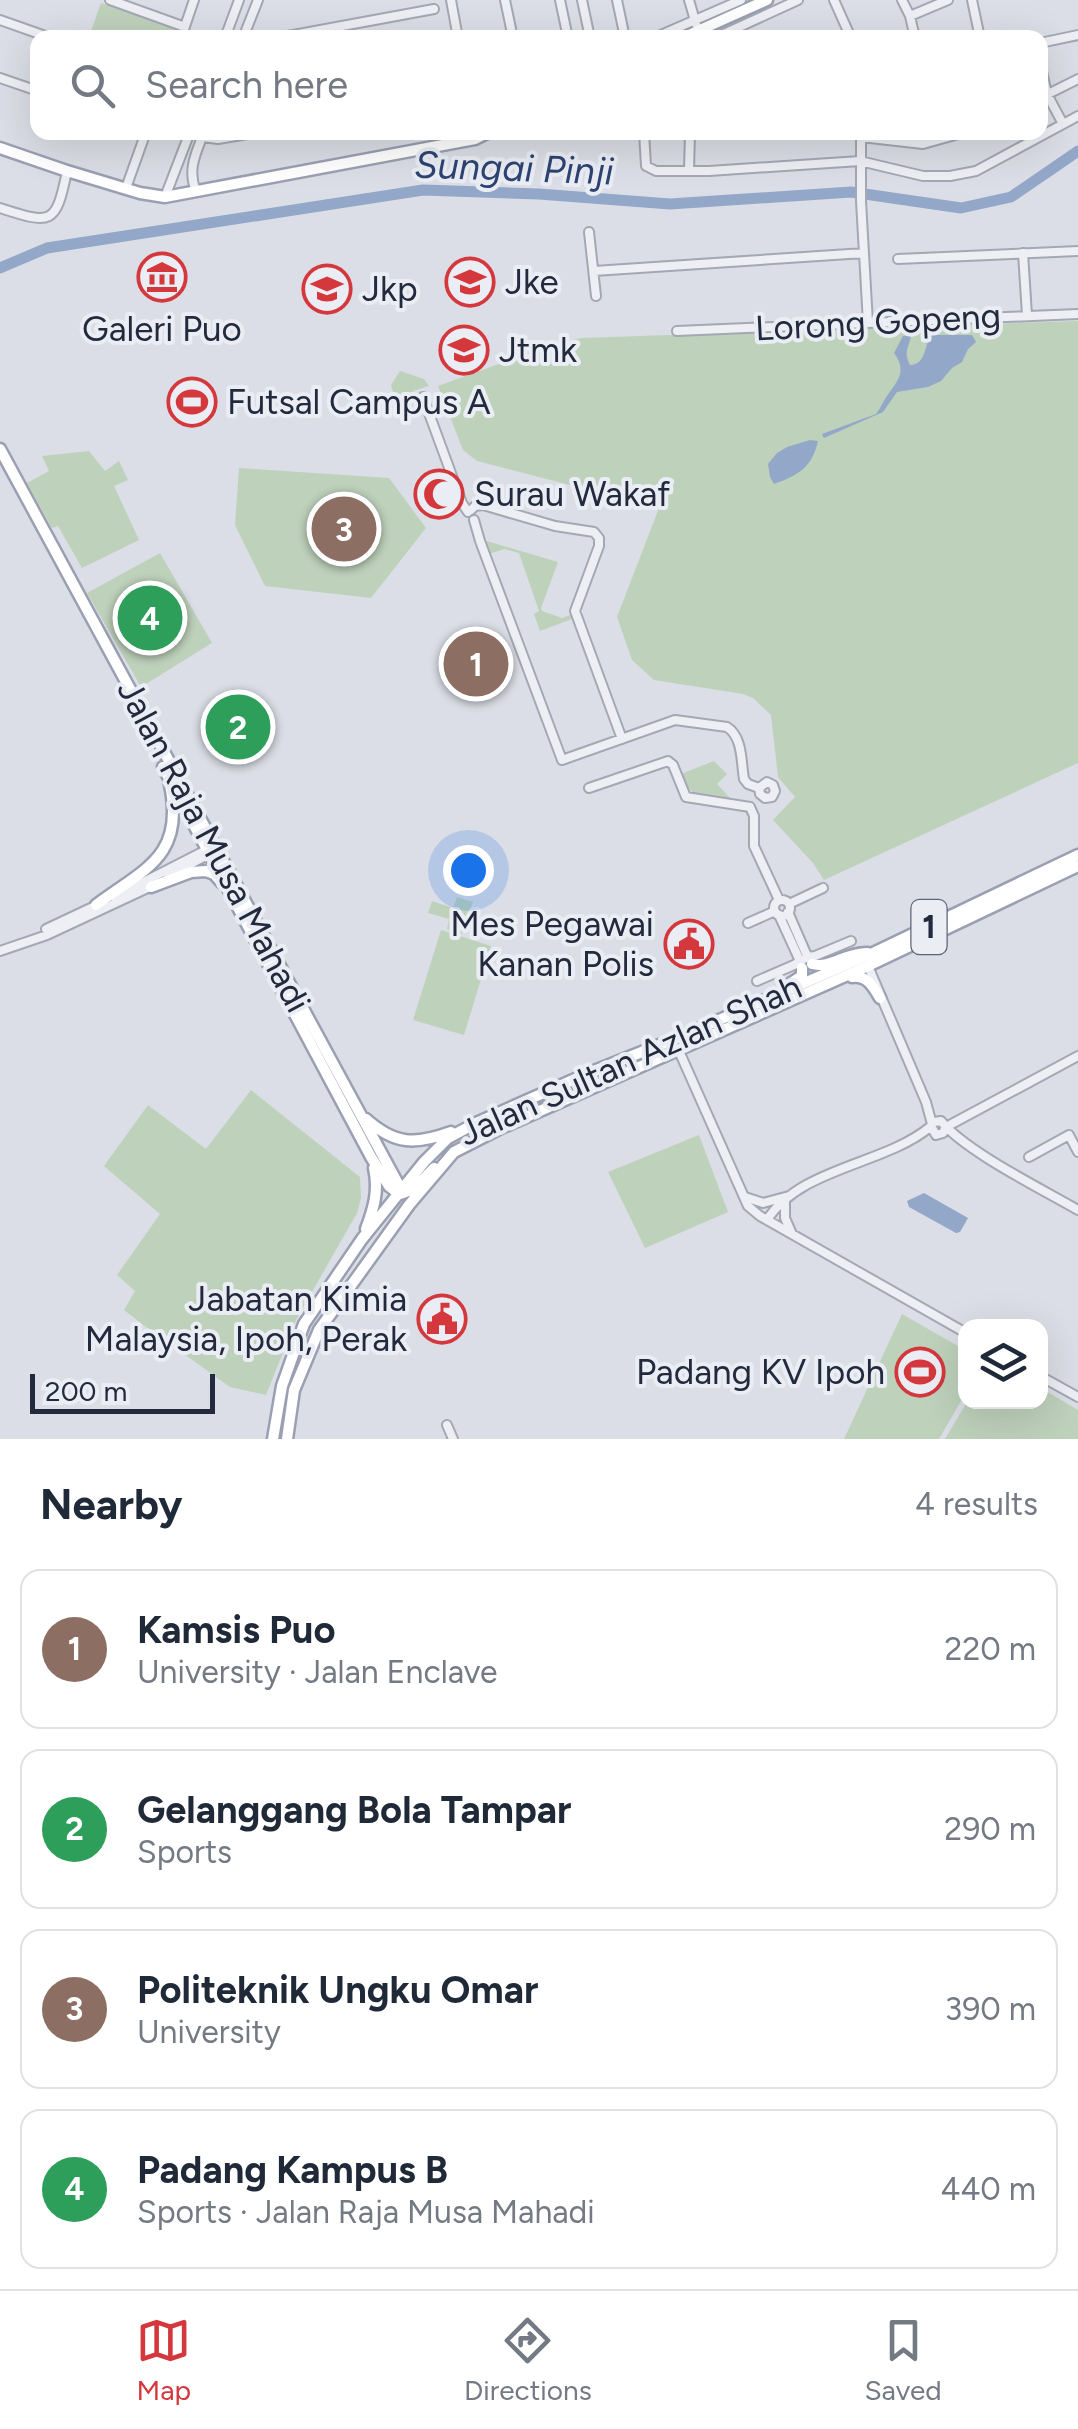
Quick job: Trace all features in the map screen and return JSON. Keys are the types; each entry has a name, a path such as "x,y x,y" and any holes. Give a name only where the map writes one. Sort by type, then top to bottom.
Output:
{"main road":[{"path":"691,30 740,3 768,0"},
{"path":"0,148 67,172 165,197 454,140"},
{"name":"Jalan Raja Musa Mahadi","path":"0,448 212,851 402,1192"},
{"name":"Jalan Raja Musa Mahadi","path":"0,462 132,702"},
{"name":"Jalan Raja Musa Mahadi","path":"142,721 371,1157 388,1186 402,1192"},
{"path":"96,905 144,873 163,851 172,823 166,772"},
{"name":"Jalan Sultan Azlan Shah","path":"274,1439 282,1386 298,1336 362,1239 448,1138 594,1070 873,953 1078,856"},
{"name":"Jalan Sultan Azlan Shah","path":"287,1439 294,1390 312,1343 409,1205 454,1152 899,952 1078,866"},
{"path":"151,887 191,872 206,871 214,874 231,895"},
{"path":"774,997 802,976 805,962 821,966 854,952 873,953"},
{"path":"878,992 877,972 899,952"},
{"path":"774,997 784,997 855,966 868,966"},
{"path":"839,979 858,976 872,983 878,992"},
{"path":"358,1112 381,1132 400,1140 429,1140 476,1122"},
{"path":"355,1280 404,1202 402,1192 414,1189 454,1152"},
{"path":"362,1239 376,1196 371,1157"}],"street":[{"path":"110,0 185,27"},
{"path":"184,30 194,0"},
{"path":"228,30 239,0"},
{"path":"247,30 258,0"},
{"path":"451,0 457,30"},
{"path":"505,0 511,30"},
{"path":"560,0 566,30"},
{"path":"582,0 588,30"},
{"path":"617,0 623,30"},
{"path":"680,30 697,25 689,0"},
{"path":"732,30 798,0"},
{"path":"834,0 847,30"},
{"path":"902,0 913,30"},
{"path":"910,16 948,0"},
{"path":"972,0 978,30"},
{"path":"319,30 434,8"},
{"path":"0,20 30,31"},
{"path":"1048,41 1078,35"},
{"path":"0,78 30,88"},
{"path":"1048,94 1078,79"},
{"path":"1048,102 1063,124"},
{"path":"1048,132 1078,116"},
{"path":"126,188 143,140"},
{"path":"165,197 187,140"},
{"path":"196,192 190,178 201,140"},
{"path":"644,140 646,166 656,171 860,161 923,176 950,176 976,171 1033,140"},
{"path":"690,140 690,171"},
{"path":"861,140 860,201 868,323"},
{"path":"890,140 914,144 925,140"},
{"path":"0,208 30,219 52,215 58,210 67,172"},
{"path":"590,232 596,296"},
{"path":"898,259 1078,251"},
{"path":"1023,253 1027,315"},
{"path":"594,271 864,254"},
{"name":"Lorong Gopeng","path":"677,331 1078,314"},
{"path":"423,397 462,502 473,514 486,559 562,760 674,720 734,731 744,779 761,793 752,809 754,846 805,962"},
{"path":"473,514 494,508 555,526 594,532 599,538 575,611 622,739"},
{"path":"589,788 668,762 673,765 686,797 752,809"},
{"path":"0,949 22,945 151,887 212,851"},
{"path":"0,949 212,851"},
{"path":"748,923 823,888"},
{"path":"757,980 851,941"},
{"path":"868,966 939,1127 1078,1210"},
{"path":"679,1051 748,1206 958,1328"},
{"path":"743,1196 762,1203 785,1200 831,1174 966,1115 1078,1056"},
{"path":"1029,1158 1074,1133 1078,1152"},
{"path":"771,1222 785,1200"},
{"path":"785,1200 792,1234"},
{"path":"1048,1380 1078,1397"},
{"path":"448,1425 453,1439"}],"green space":[{"path":"101,3 174,29 174,30 91,30"},
{"path":"1078,321 1078,763 824,880 773,820 795,797 778,777 771,715 743,694 654,680 632,660 617,617 659,508 477,461 463,450 438,386 581,338"},
{"path":"400,371 424,379 429,386 413,391 415,399 396,402 391,385"},
{"name":"Futsal Campus A","path":"175,391 208,391 209,413 175,413"},
{"path":"89,451 105,471 119,461 128,480 114,486 139,540 82,568 58,526 52,528 27,483 49,471 42,456"},
{"path":"239,468 389,478 426,528 371,598 265,586 235,525"},
{"path":"483,540 558,562 541,608 562,618 570,615 572,619 540,631 534,614 539,611 519,553 504,549 489,554"},
{"path":"160,553 212,643 141,687 87,593"},
{"path":"235,706 255,742 241,749 221,713"},
{"path":"714,761 727,774 717,784 730,798 694,793 681,774"},
{"path":"457,897 473,902 462,934 447,929 449,919 428,913 432,901 453,908"},
{"path":"441,930 491,946 464,1035 413,1020"},
{"path":"251,1090 360,1177 357,1213 296,1320 266,1395 230,1387 124,1310 135,1291 117,1275 160,1214 104,1166 148,1105 206,1149"},
{"path":"699,1135 728,1212 645,1248 608,1172"},
{"name":"Padang KV Ipoh","path":"902,1314 958,1346 958,1406 939,1439 844,1439"},
{"path":"1048,1392 1078,1410 1078,1439 945,1439 963,1409 1048,1409"}],"water":[{"path":"911,335 907,353 910,365 922,359 930,335 972,335 976,342 941,381 897,392 883,412 824,438 822,434 876,414 899,378 900,366 894,353 903,336"},
{"path":"810,440 818,441 808,464 774,484 768,464 777,453"},
{"path":"924,1193 968,1218 960,1232 909,1207 907,1201"}],"waterway":[{"name":"Sungai Pinji","path":"0,268 47,248 423,190 670,204 851,192 961,208 1011,197 1078,151"}],"place":[{"name":"Galeri Puo","path":"162,277"},
{"name":"Jke","path":"470,282"},
{"name":"Jkp","path":"327,289"},
{"name":"Jtmk","path":"464,350"},
{"name":"Futsal Campus A","path":"192,402"},
{"name":"Surau Wakaf","path":"439,494"},
{"name":"Politeknik Ungku Omar","path":"344,529"},
{"name":"Padang Kampus B","path":"150,618"},
{"name":"Kamsis Puo","path":"476,664"},
{"name":"Gelanggang Bola Tampar","path":"238,727"},
{"name":"Mes Pegawai Kanan Polis","path":"689,944"},
{"name":"Jabatan Kimia Malaysia, Ipoh, Perak","path":"442,1319"},
{"name":"Padang KV Ipoh","path":"920,1372"}]}
